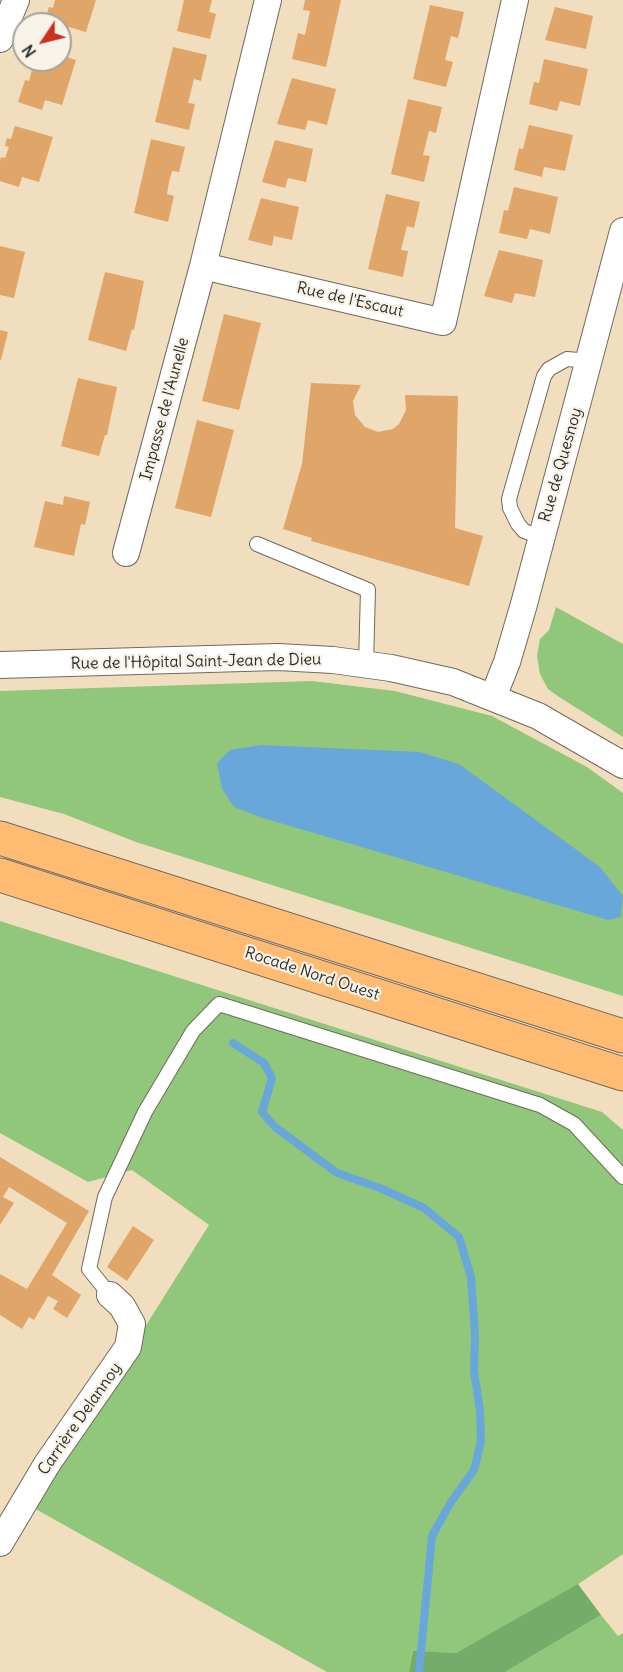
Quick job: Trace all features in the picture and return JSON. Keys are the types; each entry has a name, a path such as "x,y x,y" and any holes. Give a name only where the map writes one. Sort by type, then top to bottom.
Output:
{"highway":[{"path":"0,837 623,1036"},
{"name":"Rocade Nord Ouest","path":"0,875 623,1074"}],"street":[{"path":"0,39 16,0"},
{"path":"203,266 268,0"},
{"name":"Rue de l'Escaut","path":"203,266 443,322 515,0"},
{"name":"Rue de Quesnoy","path":"493,697 507,662 590,361 613,315 623,231"},
{"name":"Impasse de l'Aunelle","path":"126,553 203,266"},
{"name":"Rue de l'Hôpital Saint-Jean de Dieu","path":"0,665 278,657 366,664 442,680 493,697 564,728 623,765"},
{"name":"Carrière Delannoy","path":"0,1543 47,1464 128,1347 132,1324 122,1306 110,1295"}],"lane":[{"path":"541,537 524,531 518,524 510,508 509,499 544,376 557,363 567,358 590,361"},
{"path":"257,544 368,590 366,664"},
{"path":"110,1295 88,1269 105,1197 145,1112 187,1041 219,1004 540,1105 573,1124 623,1176"}],"green space":[{"path":"556,607 623,644 623,737 548,689 540,674 537,656 540,639 549,630"},
{"path":"312,681 395,691 492,716 587,767 623,793 623,996 136,842 64,814 0,797 0,691"},
{"path":"0,921 602,1112 623,1130 623,1554 562,1595 456,1653 413,1652 409,1672 327,1672 32,1507 209,1225 132,1170 88,1182 0,1133"},
{"path":"578,1584 601,1615 505,1672 409,1672 413,1651 456,1653"},
{"path":"601,1615 618,1636 623,1633 623,1672 505,1672"}],"water":[{"path":"261,745 420,752 459,764 600,867 623,896 621,917 608,920 260,817 234,807 222,789 217,763 230,750"}],"building":[{"path":"55,0 96,0 86,32 72,28 72,12 48,12 49,7 53,8"},
{"path":"184,0 212,0 209,12 216,14 210,39 177,31"},
{"path":"305,0 341,0 326,67 292,59 298,33 305,35 310,11 303,10"},
{"path":"430,5 464,12 458,38 451,36 445,60 453,62 446,87 413,79"},
{"path":"555,7 593,16 586,49 545,40"},
{"path":"173,47 207,55 201,81 194,79 188,103 195,104 189,130 155,122"},
{"path":"72,59 76,60 62,105 45,100 42,110 18,102 25,80 29,81 31,72 72,72"},
{"path":"544,59 588,69 580,106 560,101 557,111 529,104 534,82 539,83"},
{"path":"292,78 336,89 327,125 308,120 305,130 277,124"},
{"path":"408,99 442,107 436,133 429,131 423,155 430,156 424,182 391,174"},
{"path":"529,125 573,135 565,171 544,167 542,177 514,170 519,148 523,149"},
{"path":"15,126 53,137 39,182 22,177 19,187 0,181 1,157 5,158 9,147 5,146 7,138 11,139"},
{"path":"151,139 185,147 179,172 172,171 169,182 167,194 174,196 168,222 134,213"},
{"path":"275,140 313,149 306,182 288,178 285,188 262,182"},
{"path":"514,187 558,197 550,234 530,229 527,239 499,233 504,210 508,211"},
{"path":"386,194 420,202 414,228 407,226 401,250 408,251 403,277 368,269"},
{"path":"261,198 299,207 292,240 274,236 272,246 248,240"},
{"path":"0,246 25,252 14,298 0,295"},
{"path":"499,250 543,260 535,297 515,293 512,303 484,296"},
{"path":"105,272 144,281 134,330 132,329 126,351 88,340"},
{"path":"224,314 261,323 239,410 202,401"},
{"path":"0,330 8,332 1,360 0,360"},
{"path":"78,378 117,387 107,435 105,435 99,456 61,446"},
{"path":"311,383 361,385 353,401 355,415 365,427 378,432 393,429 399,424 406,410 405,395 458,396 455,528 483,536 469,586 311,541 312,538 283,529 302,464"},
{"path":"197,420 234,430 211,517 175,508"},
{"path":"64,496 90,502 85,525 81,524 74,556 34,547 45,501 63,505"},
{"path":"0,1157 89,1211 52,1275 81,1295 67,1318 53,1309 58,1301 48,1296 34,1320 29,1317 22,1329 0,1315 0,1274 27,1289 67,1223 9,1187 3,1197 14,1203 0,1225"},
{"path":"133,1226 154,1240 127,1281 107,1267"}],"waterway":[{"path":"233,1043 264,1063 272,1078 262,1112 275,1127 337,1173 380,1188 424,1208 459,1237 471,1277 475,1335 474,1371 480,1411 481,1441 474,1470 451,1502 432,1536 419,1672"}]}
